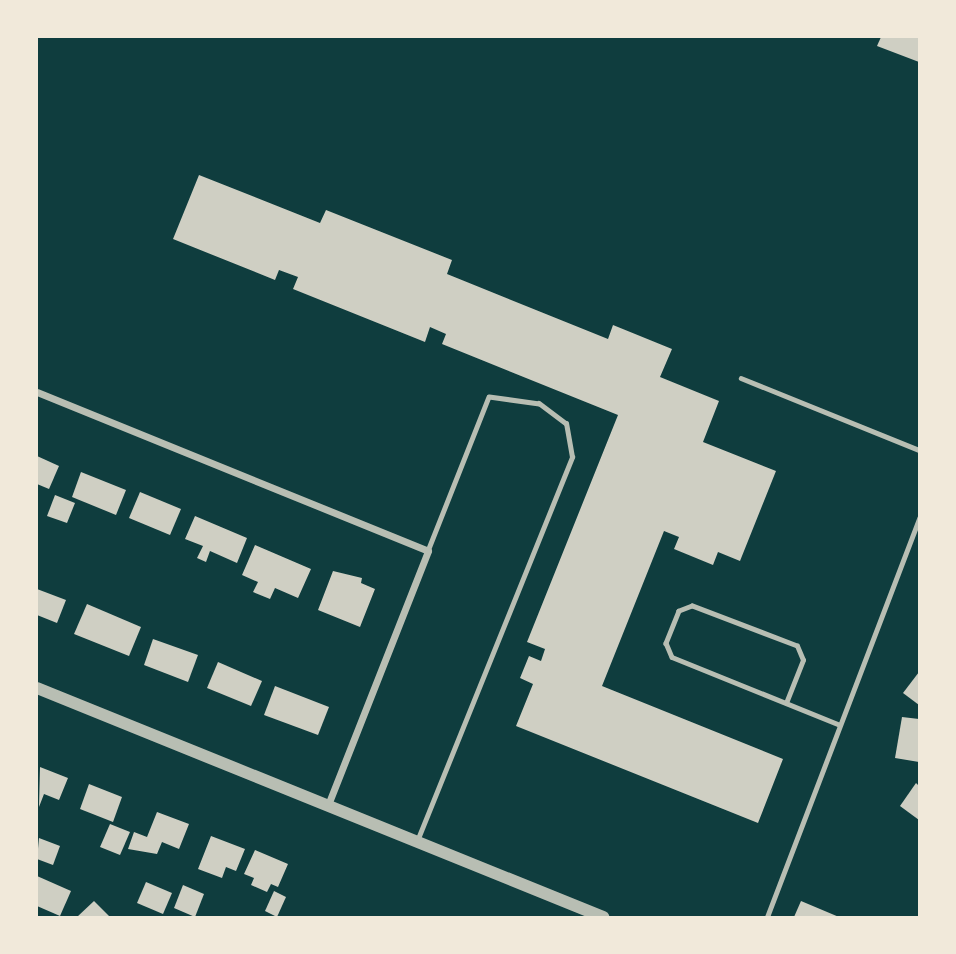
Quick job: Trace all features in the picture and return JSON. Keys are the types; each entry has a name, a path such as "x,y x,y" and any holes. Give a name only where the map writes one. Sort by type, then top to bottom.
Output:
{"street":[{"path":"37,392 428,551 328,805"},
{"path":"37,688 603,917"}],"lane":[{"path":"741,378 919,450"},
{"path":"417,841 572,457 566,424 539,404 489,397 428,551"},
{"path":"767,917 919,518"},
{"path":"786,703 803,660 797,646 692,606 678,611 666,643 672,657 840,725"}],"building":[{"path":"881,37 919,37 919,62 877,46"},
{"path":"199,175 320,223 326,210 452,260 447,274 608,339 613,325 672,349 660,377 719,401 703,442 776,471 740,561 718,552 713,565 674,549 679,537 664,531 602,686 783,759 758,823 516,726 533,684 520,678 529,656 541,661 545,649 527,642 618,415 442,344 446,334 430,327 425,342 293,289 298,277 279,270 275,280 173,239"},
{"path":"37,456 59,466 49,489 37,484"},
{"path":"81,472 126,490 116,515 72,497"},
{"path":"140,492 181,509 170,535 129,518"},
{"path":"55,495 75,503 67,523 47,516"},
{"path":"195,516 247,538 237,563 210,551 206,562 197,558 203,546 185,539"},
{"path":"255,545 311,569 298,598 275,588 270,599 253,592 258,582 242,575"},
{"path":"333,571 362,578 361,583 375,589 360,627 318,610"},
{"path":"37,589 66,600 57,623 37,615"},
{"path":"87,604 141,627 129,656 74,634"},
{"path":"153,639 198,655 188,682 144,665"},
{"path":"218,662 262,681 251,706 207,688"},
{"path":"919,672 919,705 903,693"},
{"path":"275,686 329,707 318,735 264,715"},
{"path":"902,717 919,719 919,762 895,758"},
{"path":"40,767 68,778 59,800 44,794 39,807"},
{"path":"916,783 919,786 919,820 900,806"},
{"path":"89,784 122,797 113,822 80,809"},
{"path":"157,812 189,824 179,849 162,842 157,854 128,849 134,832 147,837"},
{"path":"110,824 130,832 120,855 100,847"},
{"path":"211,836 245,849 236,871 226,867 222,878 198,869"},
{"path":"39,838 60,846 53,865 37,859"},
{"path":"255,850 288,864 278,887 271,884 267,892 251,885 254,878 244,874"},
{"path":"37,876 71,891 60,916 37,906"},
{"path":"146,882 172,893 163,914 137,903"},
{"path":"183,885 204,894 195,917 174,908"},
{"path":"274,891 286,897 277,917 265,911"},
{"path":"94,901 110,917 77,917"},
{"path":"801,901 839,917 794,917"}]}
